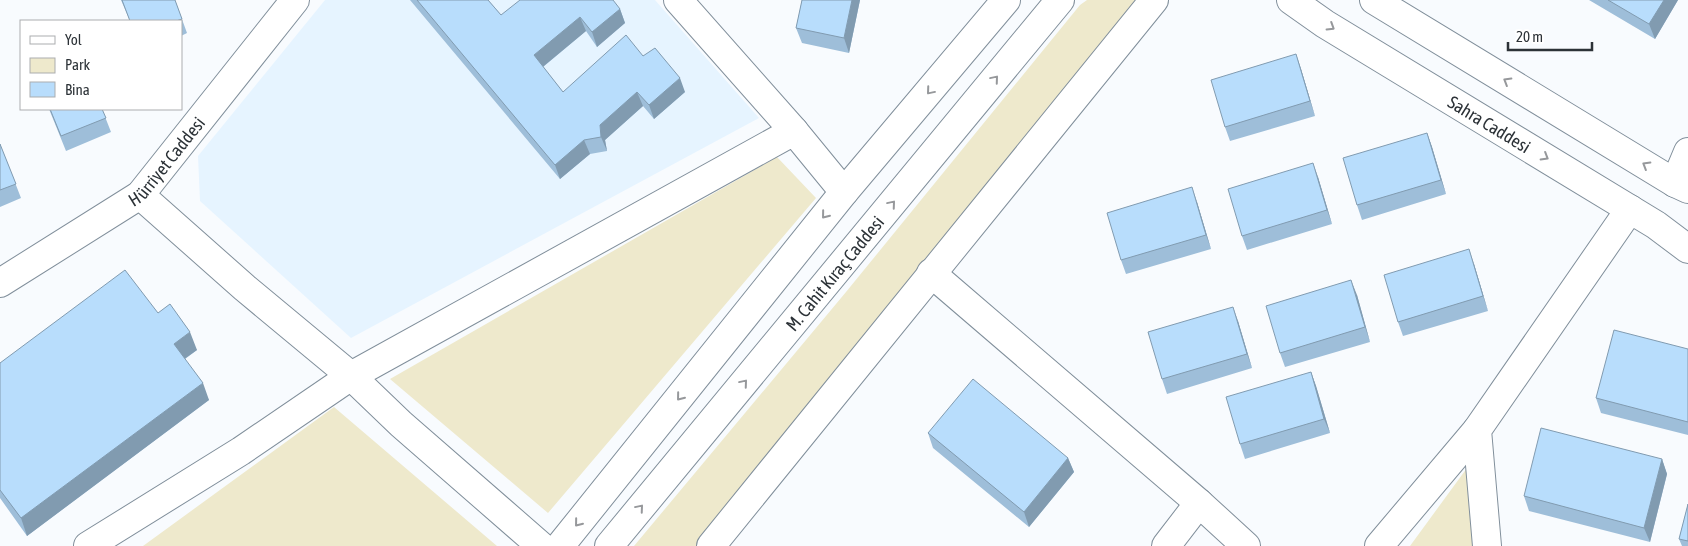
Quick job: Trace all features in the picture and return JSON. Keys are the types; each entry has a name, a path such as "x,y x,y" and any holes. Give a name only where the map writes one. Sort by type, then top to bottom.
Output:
{"street":[{"name":"Hürriyet Caddesi","path":"0,283 140,195 295,0"},
{"path":"678,0 794,131 844,192"},
{"path":"560,546 844,192 1006,0"},
{"name":"M. Cahit Kıraç Caddesi","path":"609,546 1060,0"},
{"path":"711,546 1154,0"},
{"name":"Sahra Caddesi","path":"1291,0 1325,24 1656,225 1688,249"},
{"path":"1374,0 1682,186 1688,152"},
{"path":"88,546 241,451 351,376 794,131"},
{"path":"140,195 245,288 351,376 401,424 541,546"},
{"path":"1379,546 1477,430 1630,209"},
{"path":"931,273 1199,503 1246,546"},
{"path":"1477,430 1487,546"},
{"path":"1166,546 1199,503"}],"shaded area":[{"path":"325,0 655,0 759,118 351,338 200,201 198,156"}],"green space":[{"path":"1087,0 1144,0 699,546 634,546 846,292 1080,5"},
{"path":"777,157 816,198 548,513 390,379"},
{"path":"334,407 497,546 143,546"},
{"path":"1467,468 1473,546 1410,546"}],"building":[{"path":"122,0 175,0 182,19 179,20 130,20"},
{"path":"417,0 488,0 501,15 520,0 613,0 620,9 592,32 580,17 534,55 563,92 626,35 643,56 655,48 680,78 649,105 637,92 600,125 601,137 584,140 555,165"},
{"path":"802,0 852,0 844,38 796,28"},
{"path":"1608,0 1664,0 1649,24"},
{"path":"1296,54 1310,101 1225,127 1211,80"},
{"path":"50,110 102,110 106,118 61,136"},
{"path":"1427,133 1441,180 1357,205 1343,158"},
{"path":"0,144 16,184 0,190"},
{"path":"1313,163 1327,210 1242,236 1228,189"},
{"path":"1192,187 1206,235 1121,260 1107,213"},
{"path":"1469,249 1483,296 1398,322 1384,275"},
{"path":"125,270 158,313 170,304 190,332 174,344 203,383 21,518 0,490 0,363"},
{"path":"1351,280 1365,327 1280,353 1266,306"},
{"path":"1233,307 1247,354 1162,379 1148,332"},
{"path":"1614,330 1688,349 1688,422 1596,398"},
{"path":"1311,372 1324,419 1240,444 1226,397"},
{"path":"973,379 1068,458 1024,512 928,433"},
{"path":"1541,428 1662,459 1644,528 1524,496"},
{"path":"1688,504 1688,541 1679,539"}]}
